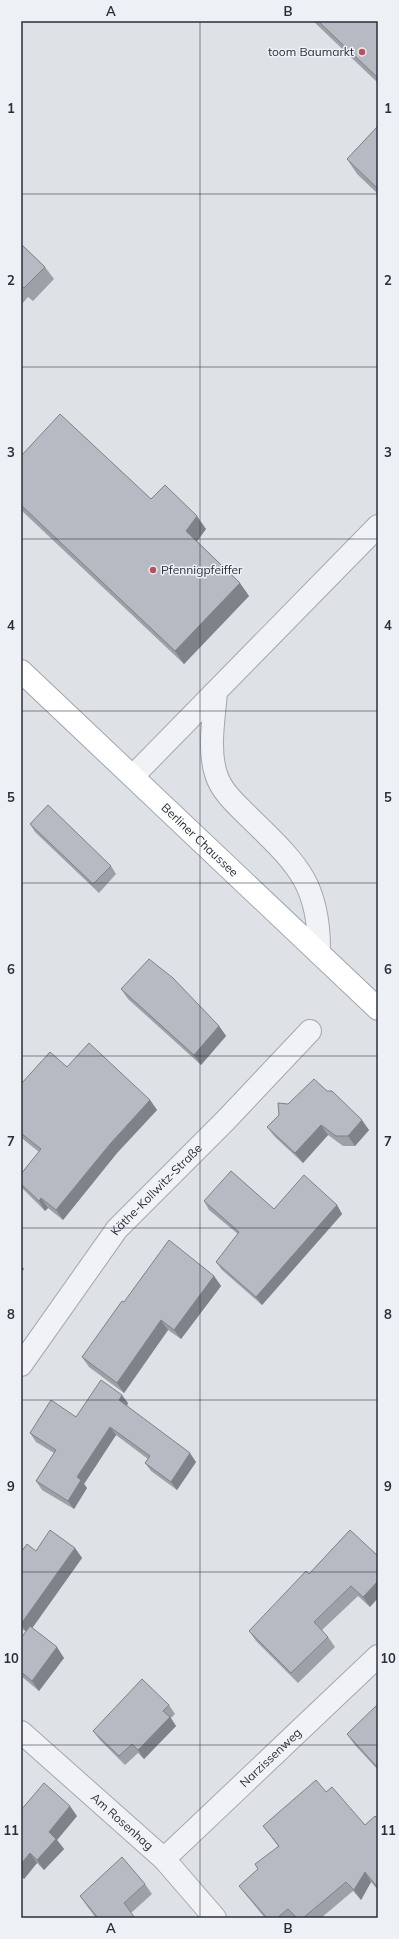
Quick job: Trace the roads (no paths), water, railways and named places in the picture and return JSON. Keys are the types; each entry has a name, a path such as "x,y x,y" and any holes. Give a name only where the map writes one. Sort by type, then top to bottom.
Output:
{"main road":[{"name":"Berliner Chaussee","path":"21,671 378,1009"}],"street":[{"path":"133,776 378,526"},
{"path":"216,692 213,741 216,774 232,801 296,864 306,883 313,902 319,928 319,953"},
{"name":"Käthe-Kollwitz-Straße","path":"21,1365 117,1229 225,1121 310,1031"},
{"name":"Narzissenweg","path":"164,1859 378,1656"},
{"name":"Am Rosenhag","path":"21,1732 164,1859 215,1918"}],"place":[{"name":"toom Baumarkt","path":"362,52"},
{"name":"Pfennigpfeiffer","path":"153,570"}]}
